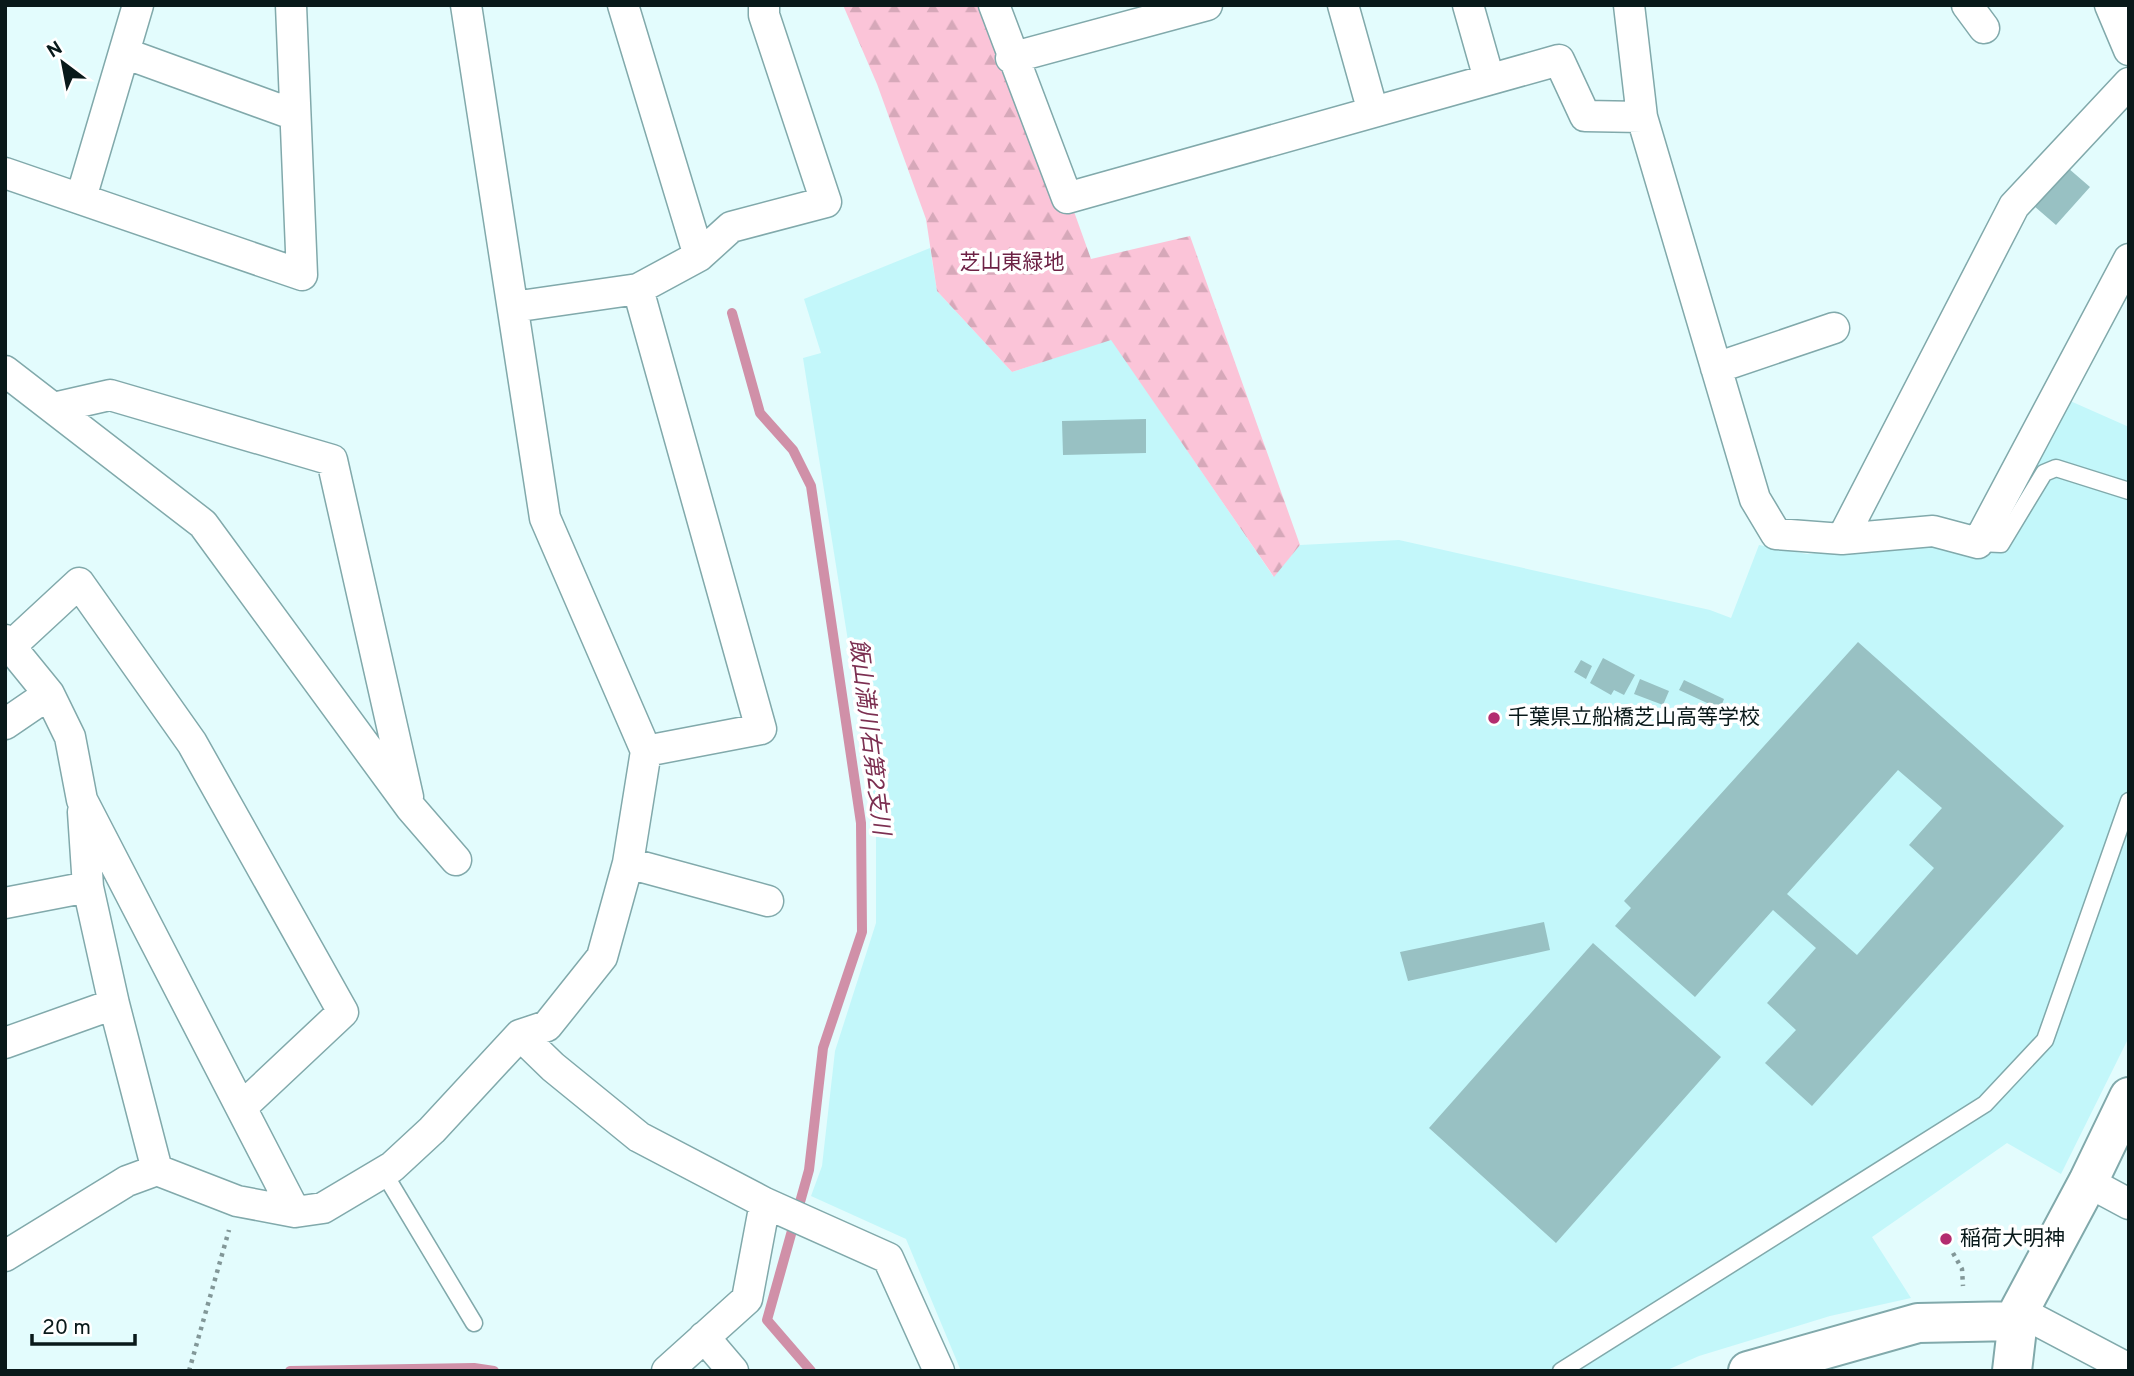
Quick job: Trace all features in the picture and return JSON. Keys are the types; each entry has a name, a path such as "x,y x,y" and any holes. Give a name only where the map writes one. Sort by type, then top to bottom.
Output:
{"street":[{"path":"81,198 138,5"},
{"path":"5,173 302,275 290,5"},
{"path":"5,1256 127,1181 158,1170 237,1200 295,1212 323,1208 384,1172 432,1130 520,1035 547,1026 602,957 628,863 646,751 544,518 466,5"},
{"path":"624,5 698,256"},
{"path":"513,307 638,289 698,256 731,228 827,202 764,15 764,5"},
{"path":"993,5 1011,58 1067,198 1559,60 1585,116 1642,117"},
{"path":"1011,58 1123,17 1207,5"},
{"path":"1343,5 1373,112"},
{"path":"1468,5 1489,79"},
{"path":"1629,5 1642,117 1755,499 1776,534 1842,539 1933,531 1978,543 2129,259"},
{"path":"2110,5 2129,50"},
{"path":"124,53 295,115"},
{"path":"1842,539 2014,206 2129,83"},
{"path":"638,289 761,729 646,751"},
{"path":"1717,368 1833,328"},
{"path":"5,371 203,524 411,808 456,860"},
{"path":"53,408 110,395 332,460 411,808"},
{"path":"158,1170 114,1004 88,887 82,800 70,737 50,694 9,643 79,583 192,743 343,1012 242,1107"},
{"path":"5,724 50,694"},
{"path":"82,800 295,1212"},
{"path":"628,863 768,901"},
{"path":"5,903 88,887"},
{"path":"5,1043 114,1004"},
{"path":"520,1035 553,1068 639,1137 765,1203 888,1258 939,1371"},
{"path":"2012,1371 2017,1316 2088,1182 2129,1097"},
{"path":"2088,1182 2129,1204"},
{"path":"667,1371 747,1299 765,1203"},
{"path":"1748,1371 1918,1322 2017,1316 2129,1369"},
{"path":"704,1337 733,1371"}],"lane":[{"path":"1978,543 2001,544 2044,473 2056,468 2129,491"},
{"path":"1561,1371 1985,1104 2045,1040 2129,801"},
{"path":"384,1172 474,1324"}],"path":[{"path":"189,1371 237,1200"},
{"path":"1953,1253 1962,1269"}],"shaded area":[{"name":"千葉県立船橋芝山高等学校","path":"930,248 937,291 1012,372 1111,339 1273,576 1300,545 1399,540 1710,610 1731,618 1759,545 1807,554 1932,542 1980,556 2068,400 2129,427 2129,1037 2061,1174 2007,1143 1872,1237 1911,1298 1830,1316 1699,1356 1665,1371 961,1371 906,1239 811,1196 822,1166 835,1051 876,923 876,817 803,358 821,353 804,299"}],"green space":[{"name":"芝山東緑地","path":"843,5 988,5 1072,206 1091,259 1190,236 1300,545 1274,577 1111,340 1012,372 937,291 926,219 877,84"}],"building":[{"path":"2068,168 2090,187 2056,225 2034,206"},
{"path":"1146,419 1146,453 1063,455 1062,421"},
{"path":"1858,642 2064,826 1812,1106 1765,1063 1796,1030 1767,1003 1816,948 1773,910 1695,997 1615,926 1631,908 1624,901","holes":["1898,770 1942,808 1909,845 1934,868 1857,955 1787,894"]},
{"path":"1603,658 1635,675 1624,695 1614,690 1611,695 1590,683"},
{"path":"1581,660 1592,666 1586,679 1574,672"},
{"path":"1640,679 1669,691 1663,705 1634,694"},
{"path":"1684,680 1724,699 1720,709 1679,690"},
{"path":"1544,922 1550,950 1408,981 1400,952"},
{"path":"1593,943 1721,1057 1556,1243 1429,1128"}],"waterway":[{"name":"飯山満川右第2支川","path":"732,313 760,413 793,450 811,486 861,823 862,932 823,1048 809,1170 767,1320 811,1371"},
{"name":"飯山満川右第2支川","path":"290,1371 474,1368 494,1371"}],"place":[{"name":"千葉県立船橋芝山高等学校","path":"1494,718"},
{"name":"稲荷大明神","path":"1946,1239"}]}
